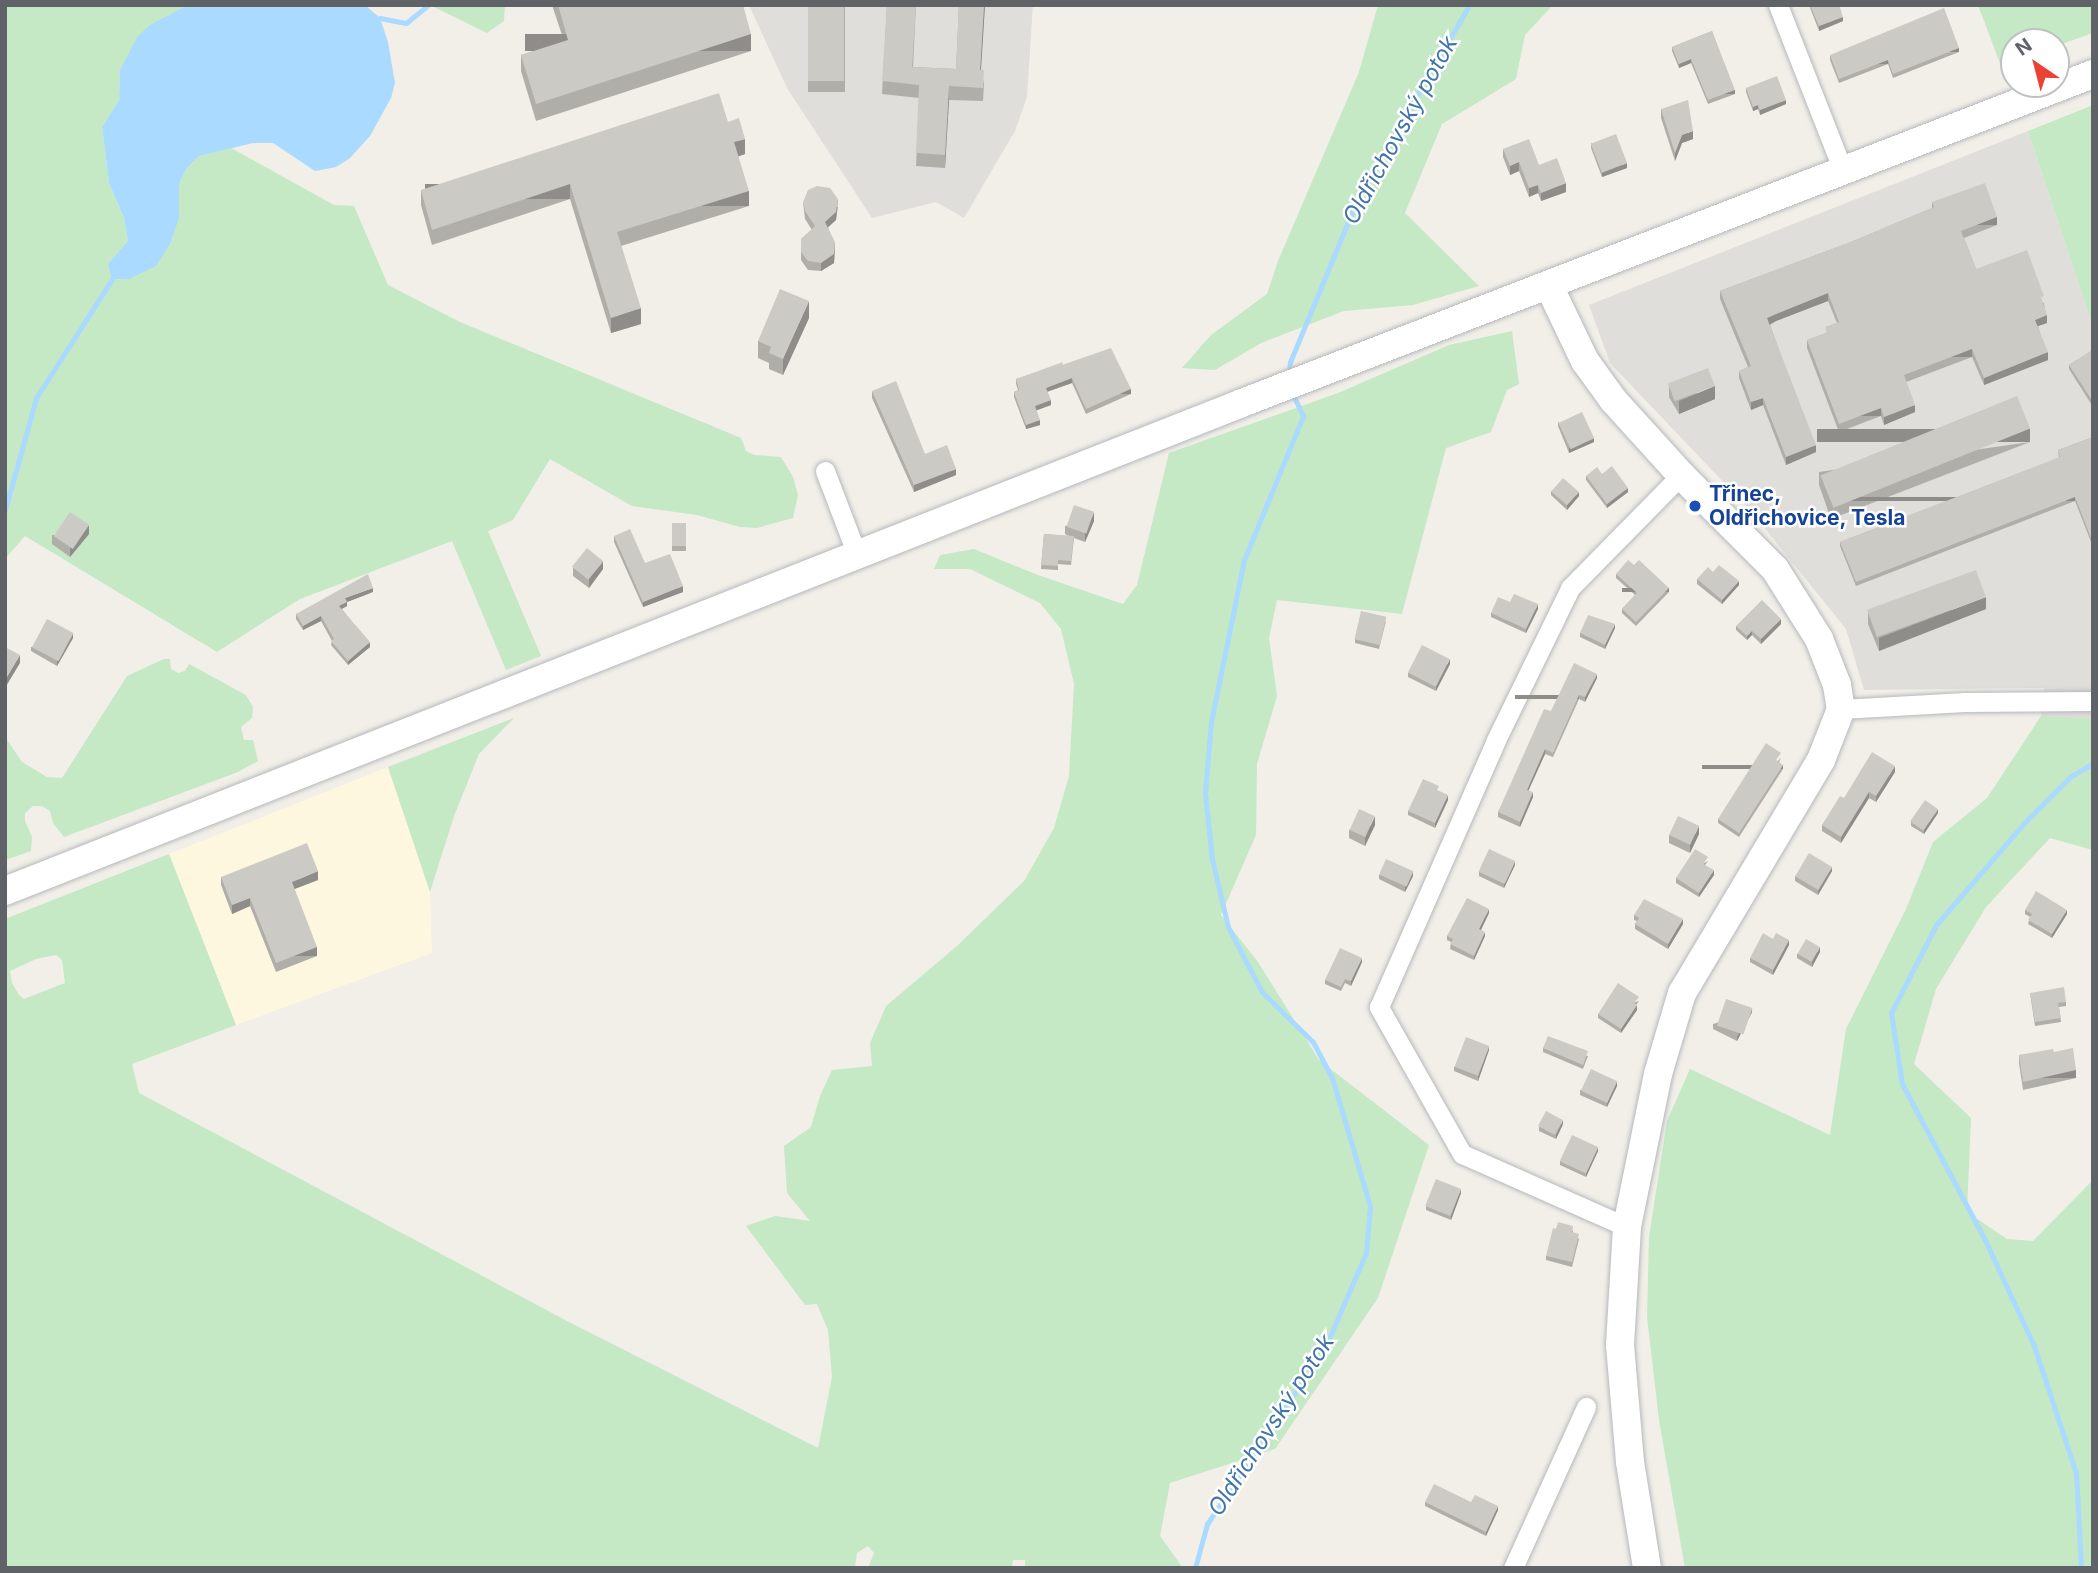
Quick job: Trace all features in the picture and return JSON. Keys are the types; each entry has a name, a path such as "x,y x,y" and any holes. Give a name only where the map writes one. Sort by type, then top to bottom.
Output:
{"main road":[{"path":"5,891 1336,366 2093,74"},
{"path":"1549,286 1585,362 1614,401 1681,475 1775,569 1819,639 1838,685 1841,709 1821,760 1682,993 1658,1074 1627,1227 1620,1345 1630,1462 1647,1568"}],"street":[{"path":"1778,5 1843,171"},
{"path":"825,471 857,555"},
{"path":"1627,1227 1462,1154 1379,1007 1496,740 1570,587 1681,475"},
{"path":"1841,709 1965,702 2093,701"},
{"path":"1513,1568 1586,1407"}],"shaded area":[{"path":"749,5 1033,5 1027,97 1015,131 964,218 936,202 872,218 787,88"},
{"path":"2028,131 2093,327 2093,719 2041,716 2044,688 1864,690 1846,629 1750,510 1610,363 1589,305"},
{"path":"388,767 430,892 432,953 236,1025 169,854"}],"green space":[{"path":"5,5 188,5 176,13 120,70 119,100 102,127 109,183 124,218 128,241 108,264 179,184 186,169 199,156 231,148 334,205 354,206 388,285 460,322 741,438 746,451 754,455 781,457 793,477 798,495 793,518 757,528 740,527 697,515 632,506 550,459 513,520 488,531 541,656 506,670 452,541 300,599 217,652 25,536 5,559"},
{"path":"430,5 505,5 504,21 487,33"},
{"path":"1378,5 1553,5 1525,35 1516,79 1442,124 1405,213 1479,286 1413,305 1344,311 1261,343 1215,370 1182,368 1211,335 1267,294 1278,261 1359,72"},
{"path":"1978,5 2093,5 2093,33 2070,41 2070,28 2000,28 2000,63"},
{"path":"2093,105 2093,327 2028,131"},
{"path":"1512,331 1519,384 1507,390 1491,432 1446,448 1402,614 1277,600 1269,638 1277,696 1257,764 1256,835 1221,915 1258,962 1319,1060 1429,1145 1378,1298 1275,1449 1170,1483 1160,1536 1183,1568 1025,1568 1025,1560 1013,1560 1012,1568 868,1568 874,1553 868,1546 857,1553 855,1568 5,1568 5,919 169,854 236,1025 132,1064 139,1093 567,1321 818,1448 832,1377 828,1330 817,1304 805,1305 746,1226 775,1216 810,1221 787,1193 784,1146 811,1127 820,1096 832,1070 872,1066 870,1043 886,1006 957,946 1024,881 1054,828 1069,776 1074,684 1061,629 1040,603 970,569 934,569 940,555 974,549 1038,575 1123,604 1137,585 1169,453 1338,393 1449,345","holes":["56,955 62,960 65,983 24,999 19,995 12,983 10,971 36,959"]},
{"path":"164,659 170,659 171,669 178,673 185,671 189,664 246,695 253,707 252,718 241,727 244,740 253,740 258,761 238,772 64,837 53,823 50,811 42,806 33,806 25,813 25,821 32,837 31,851 5,860 5,737 22,762 47,777 62,778 127,676"},
{"path":"2041,716 2093,719 2093,850 2050,838 1986,907 1936,989 1914,1064 1971,1118 1967,1212 2007,1239 2033,1241 2093,1180 2093,1568 1685,1568 1659,1420 1647,1317 1649,1237 1667,1121 1690,1069 1830,1135 1846,1029 1906,909 1933,842 1987,798"},
{"path":"514,718 479,754 454,816 430,892 388,767"}],"water":[{"path":"188,5 365,5 380,18 388,42 395,83 391,98 370,136 349,159 336,167 315,171 273,143 253,143 199,156 186,169 179,184 179,218 170,244 156,266 129,279 112,279 108,264 128,241 124,218 109,183 102,127 119,100 120,70 138,36 150,25"}],"building":[{"path":"558,5 743,5 751,34 536,104 521,55 568,40"},
{"path":"808,5 844,5 844,81 808,81"},
{"path":"887,5 916,5 912,67 956,69 959,5 984,5 980,70 984,70 983,88 949,86 945,155 916,153 919,85 882,81"},
{"path":"1810,5 1839,5 1843,17 1819,26"},
{"path":"1944,8 1959,48 1893,74 1888,60 1839,79 1830,55"},
{"path":"1712,31 1735,90 1708,100 1691,59 1679,64 1672,47"},
{"path":"1777,76 1786,100 1760,110 1758,105 1753,107 1746,88"},
{"path":"719,93 728,122 739,118 745,139 734,142 749,191 617,232 641,308 611,318 570,184 432,230 421,190"},
{"path":"1688,100 1693,131 1682,135 1675,153 1661,109"},
{"path":"1616,134 1627,163 1602,173 1591,144"},
{"path":"1529,139 1539,165 1557,158 1566,183 1541,193 1538,185 1529,188 1519,162 1510,166 1503,149"},
{"path":"1985,183 1997,217 1961,231 1976,269 2027,250 2044,296 2041,297 2047,315 2035,320 2048,352 1984,378 1972,349 1904,375 1915,405 1884,417 1881,408 1839,424 1807,340 1826,333 1826,327 1839,322 1828,293 1767,318 1816,445 1786,457 1763,398 1751,402 1739,371 1751,366 1720,291 1851,242 1934,207 1932,202"},
{"path":"817,186 830,188 838,199 836,212 825,222 835,242 834,254 821,263 808,261 801,252 801,239 815,226 805,211 803,202 808,190"},
{"path":"780,289 809,301 783,359 769,353 771,347 758,341"},
{"path":"1111,348 1131,389 1086,409 1072,378 1046,388 1051,400 1035,406 1040,420 1026,425 1014,392 1019,390 1016,379"},
{"path":"2093,350 2093,402 2069,365"},
{"path":"1708,368 1715,386 1675,401 1668,383"},
{"path":"896,381 925,454 947,445 956,469 914,485 872,391"},
{"path":"2017,396 2030,428 1834,508 1820,475"},
{"path":"1582,412 1594,438 1571,449 1558,423"},
{"path":"2093,437 2093,543 2075,497 1856,582 1840,542 2060,457 2058,450"},
{"path":"1612,466 1628,488 1607,504 1586,476 1597,467 1602,474"},
{"path":"1563,478 1579,492 1567,505 1551,492"},
{"path":"1074,505 1094,512 1086,534 1067,527"},
{"path":"70,512 89,525 73,549 54,536"},
{"path":"672,523 686,523 686,546 672,546"},
{"path":"630,529 645,563 670,554 683,586 643,602 614,536"},
{"path":"1044,534 1074,536 1071,561 1058,560 1058,566 1041,565"},
{"path":"587,548 603,561 588,580 572,567"},
{"path":"1628,560 1634,565 1639,560 1669,588 1636,622 1622,609 1637,593 1616,574"},
{"path":"1719,565 1739,581 1722,600 1697,579 1708,567 1713,572"},
{"path":"1976,570 1986,597 1877,637 1867,610"},
{"path":"368,574 373,588 345,598 347,602 339,606 370,642 348,661 331,641 334,639 321,616 303,626 296,614"},
{"path":"1514,594 1538,604 1526,629 1491,613 1498,597 1510,602"},
{"path":"1762,600 1781,619 1761,639 1752,631 1747,636 1736,626"},
{"path":"1361,611 1386,617 1380,645 1354,639"},
{"path":"1588,615 1615,624 1605,645 1580,633"},
{"path":"47,619 73,633 58,661 32,647"},
{"path":"1422,645 1450,659 1436,687 1408,673"},
{"path":"5,647 20,655 5,680"},
{"path":"1574,663 1597,674 1585,697 1579,695 1553,753 1545,749 1527,790 1533,792 1520,822 1498,812 1544,709 1551,711"},
{"path":"1766,743 1781,753 1776,760 1783,765 1739,833 1718,819"},
{"path":"1872,752 1895,766 1876,796 1869,792 1841,837 1822,825 1840,796 1844,798"},
{"path":"1423,779 1439,786 1437,790 1448,795 1435,823 1408,811"},
{"path":"1925,800 1938,809 1923,830 1910,821"},
{"path":"1359,809 1375,816 1365,837 1350,830"},
{"path":"1678,816 1699,826 1690,845 1669,835"},
{"path":"307,843 318,871 292,882 317,947 276,963 250,898 232,905 221,877"},
{"path":"1489,849 1515,861 1505,884 1478,872"},
{"path":"1695,849 1708,857 1703,864 1714,870 1699,893 1676,878"},
{"path":"1809,853 1832,867 1818,890 1795,876"},
{"path":"1386,859 1413,871 1406,887 1379,875"},
{"path":"2036,891 2067,910 2052,934 2028,920 2032,914 2025,910"},
{"path":"1467,898 1489,909 1479,929 1485,932 1474,956 1450,944 1453,939 1447,936"},
{"path":"1644,899 1683,919 1668,944 1635,924 1639,918 1634,915"},
{"path":"1763,933 1773,939 1776,933 1789,940 1773,970 1750,958"},
{"path":"1806,939 1820,947 1811,962 1798,954"},
{"path":"1340,948 1362,958 1351,981 1345,979 1341,987 1325,980"},
{"path":"1618,983 1639,997 1634,1003 1637,1005 1621,1029 1598,1014"},
{"path":"2064,987 2066,1002 2058,1003 2061,1018 2035,1022 2030,993"},
{"path":"1726,999 1752,1008 1743,1035 1717,1025"},
{"path":"1548,1036 1588,1051 1583,1065 1543,1048"},
{"path":"1466,1037 1489,1046 1478,1076 1455,1067"},
{"path":"2073,1048 2076,1070 2023,1082 2019,1055"},
{"path":"1591,1069 1617,1081 1607,1103 1581,1091"},
{"path":"1546,1111 1563,1120 1555,1135 1538,1126"},
{"path":"1572,1135 1598,1147 1586,1174 1560,1161"},
{"path":"1436,1179 1461,1189 1450,1216 1425,1206"},
{"path":"1558,1222 1573,1226 1572,1232 1579,1234 1572,1262 1546,1256 1553,1228 1556,1229"},
{"path":"1434,1484 1471,1502 1475,1495 1498,1506 1486,1532 1425,1502"}],"waterway":[{"path":"380,18 406,23 428,5"},
{"name":"Oldřichovský potok","path":"1288,377 1290,362 1357,200 1469,5"},
{"path":"5,510 36,398 112,279"},
{"name":"Oldřichovský potok","path":"1195,1568 1207,1524 1325,1348 1366,1253 1370,1206 1332,1078 1313,1042 1262,992 1228,927 1212,859 1205,793 1211,722 1244,560 1303,416 1292,392"},
{"path":"2081,1568 2076,1473 2034,1346 1985,1240 1902,1084 1891,1013 1936,925 2024,823 2070,777 2093,763"}],"place":[{"name":"Třinec, Oldřichovice, Tesla","path":"1695,506"}]}
